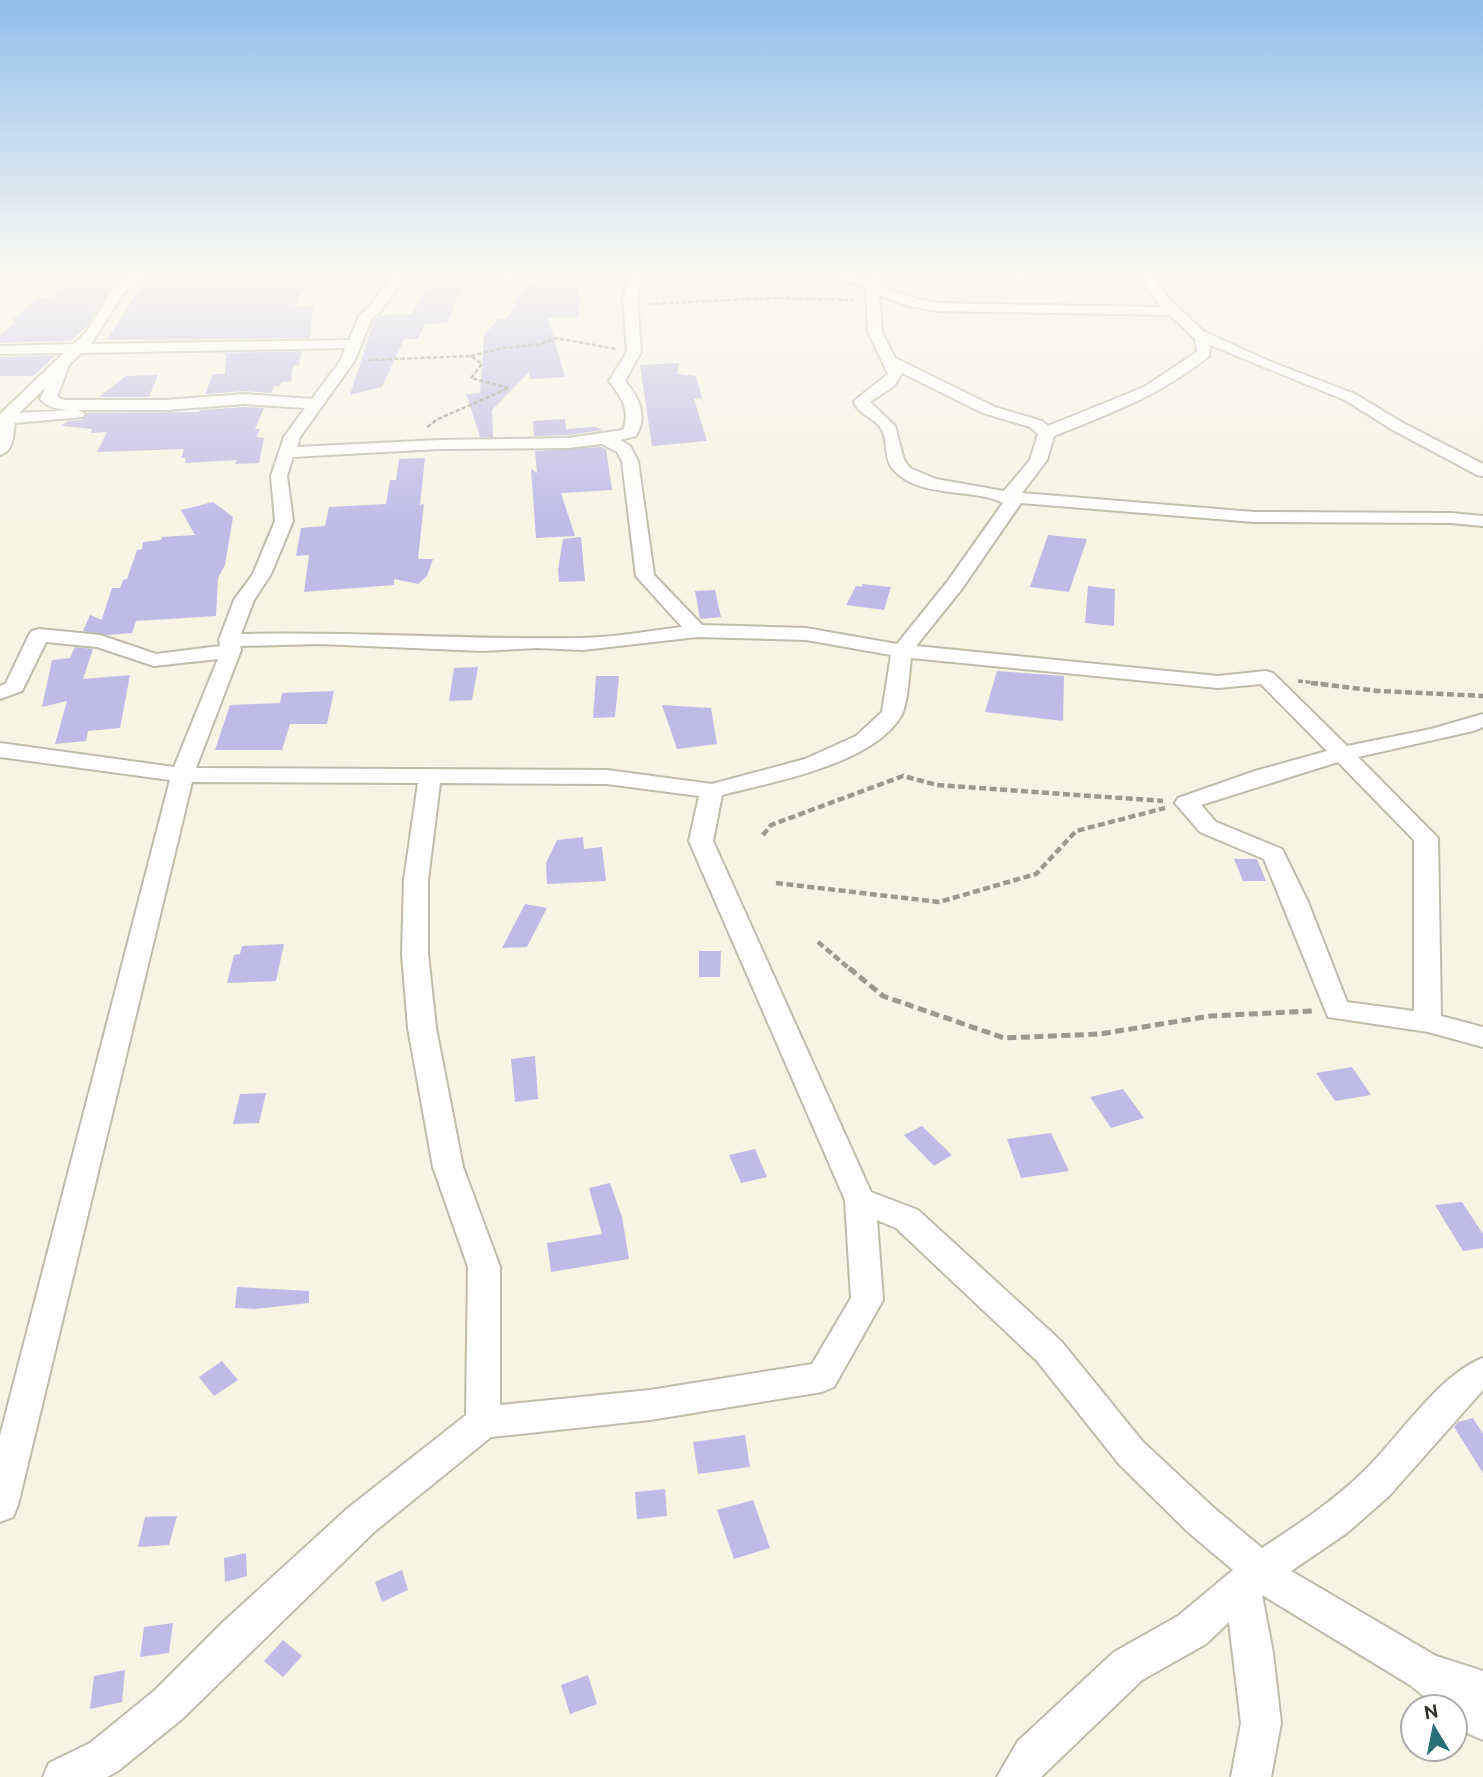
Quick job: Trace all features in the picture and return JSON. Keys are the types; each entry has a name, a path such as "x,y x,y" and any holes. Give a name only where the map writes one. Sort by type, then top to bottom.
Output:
{"street":[{"path":"0,450 3,447 4,419 70,358"},
{"path":"0,1505 182,775 244,600 262,574 284,521 279,476 285,453 292,437 347,358"},
{"path":"285,453 402,445 607,440 630,433 636,421 634,401 617,380 630,358"},
{"path":"888,358 895,374 892,381 870,394 862,401 863,406 884,420 902,471 918,480 1008,496 1254,517 1451,518 1483,521"},
{"path":"1046,433 1131,400 1192,365 1199,358"},
{"path":"1251,358 1350,397 1397,426 1483,471"},
{"path":"890,361 989,410 1036,424 1046,433"},
{"path":"63,366 48,399 61,405 166,405 244,399 315,404"},
{"path":"4,419 89,413 119,406"},
{"path":"1008,496 1028,478 1045,446 1046,433"},
{"path":"607,440 624,449 630,461 645,576 697,631"},
{"path":"0,750 182,775 607,777 712,791 813,764 864,741 892,714 902,650 954,586 1012,502 1008,496"},
{"path":"0,693 15,687 39,635 100,641 154,660 194,657 230,645 320,638 483,645 537,642 583,644 697,631 806,634 902,650 1218,682 1266,677 1426,838 1428,1022"},
{"path":"1483,720 1452,733 1342,754 1224,788 1186,803 1208,827 1274,854 1296,902 1337,1010 1428,1022 1483,1037"},
{"path":"430,775 416,880 415,954 422,1028 448,1167 484,1268 483,1422"},
{"path":"63,1777 104,1757 168,1705 361,1520 483,1422 650,1405 822,1377 867,1300 860,1200 701,841 712,791"},
{"path":"860,1200 907,1219 1049,1351 1131,1453 1201,1520 1252,1578 1281,1587 1423,1671 1483,1720"},
{"path":"1017,1777 1032,1755 1128,1666 1192,1630 1252,1578 1334,1521 1376,1483 1472,1379 1483,1373"},
{"path":"1251,1777 1261,1723 1254,1653 1252,1578"},
{"path":"1423,1671 1483,1691"}],"path":[{"path":"402,445 438,419 509,388 471,378 482,364 474,358"},
{"path":"1266,677 1378,691 1483,696"},
{"path":"763,835 771,825 903,776 937,785 1186,803"},
{"path":"776,883 939,902 1036,874 1076,831 1186,803"},
{"path":"818,942 883,996 1004,1038 1100,1034 1210,1016 1337,1010"}],"building":[{"path":"0,358 53,358 33,376 0,376"},
{"path":"226,358 301,358 299,365 293,365 291,381 274,386 271,393 244,391 205,394 213,374 225,374"},
{"path":"362,358 395,358 382,387 350,395"},
{"path":"482,358 560,358 565,377 530,379 529,372 492,410 493,437 480,437 466,394 480,393"},
{"path":"679,363 677,374 696,376 702,398 694,399 707,441 652,446 640,365"},
{"path":"158,375 149,397 99,397 126,376"},
{"path":"244,407 264,408 255,429 260,429 256,437 264,438 259,463 235,464 237,460 185,463 186,458 181,458 184,449 97,452 107,432 91,433 92,429 61,426 68,421 83,420 87,413 199,412"},
{"path":"565,419 566,429 595,427 603,430 534,436 533,421"},
{"path":"601,447 606,449 612,490 561,493 575,536 536,538 531,469 537,473 535,451"},
{"path":"425,458 420,505 424,504 418,559 433,559 427,576 418,584 394,579 394,585 304,592 309,555 296,556 301,528 325,526 329,507 386,504 390,480 396,480 399,459"},
{"path":"213,502 233,517 225,565 218,578 216,616 136,621 132,633 108,635 83,631 90,615 102,620 112,588 120,588 123,580 127,579 137,550 142,549 143,542 161,540 162,537 195,535 181,510"},
{"path":"1048,535 1087,539 1069,592 1030,587"},
{"path":"581,537 585,581 559,582 558,570 563,539"},
{"path":"862,584 891,587 884,610 846,605 856,586 862,587"},
{"path":"1088,586 1115,589 1114,626 1085,623"},
{"path":"715,590 721,617 700,619 695,591"},
{"path":"75,647 93,649 83,679 130,675 120,728 88,731 86,741 55,744 67,701 42,707 52,660 70,658"},
{"path":"478,667 472,700 449,701 454,668"},
{"path":"997,671 1064,676 1063,721 985,712"},
{"path":"596,676 619,676 615,717 593,718"},
{"path":"334,691 327,724 290,724 282,750 215,750 230,705 280,703 282,693"},
{"path":"662,705 711,708 717,744 677,749"},
{"path":"583,837 584,849 602,847 606,881 547,884 546,863 557,840"},
{"path":"1234,859 1257,859 1266,881 1243,881"},
{"path":"525,904 547,908 527,947 502,948"},
{"path":"284,944 276,981 227,983 234,955 240,954 242,946"},
{"path":"699,951 721,951 720,977 699,977"},
{"path":"535,1056 538,1099 515,1102 511,1059"},
{"path":"1352,1067 1371,1095 1335,1101 1316,1073"},
{"path":"1123,1089 1144,1118 1111,1128 1090,1097"},
{"path":"266,1093 259,1123 233,1124 240,1094"},
{"path":"922,1126 952,1155 934,1166 904,1135"},
{"path":"1051,1133 1069,1171 1021,1178 1007,1139"},
{"path":"755,1149 767,1177 741,1183 729,1155"},
{"path":"610,1183 622,1217 629,1259 551,1272 547,1243 602,1234 589,1188"},
{"path":"1462,1202 1483,1234 1483,1248 1463,1251 1435,1205"},
{"path":"237,1287 309,1291 309,1303 255,1309 235,1308"},
{"path":"222,1361 238,1380 214,1396 199,1377"},
{"path":"1473,1418 1483,1434 1483,1473 1454,1427 1458,1422"},
{"path":"745,1435 750,1467 698,1474 693,1442"},
{"path":"665,1489 667,1516 637,1519 635,1492"},
{"path":"753,1500 770,1548 734,1559 717,1510"},
{"path":"177,1516 169,1545 138,1547 145,1517"},
{"path":"246,1553 247,1576 225,1582 224,1558"},
{"path":"402,1570 408,1590 382,1602 375,1582"},
{"path":"173,1623 169,1653 140,1657 144,1627"},
{"path":"283,1640 302,1656 283,1677 264,1661"},
{"path":"125,1670 122,1702 90,1709 94,1676"},
{"path":"588,1675 597,1704 570,1714 561,1685"}]}
